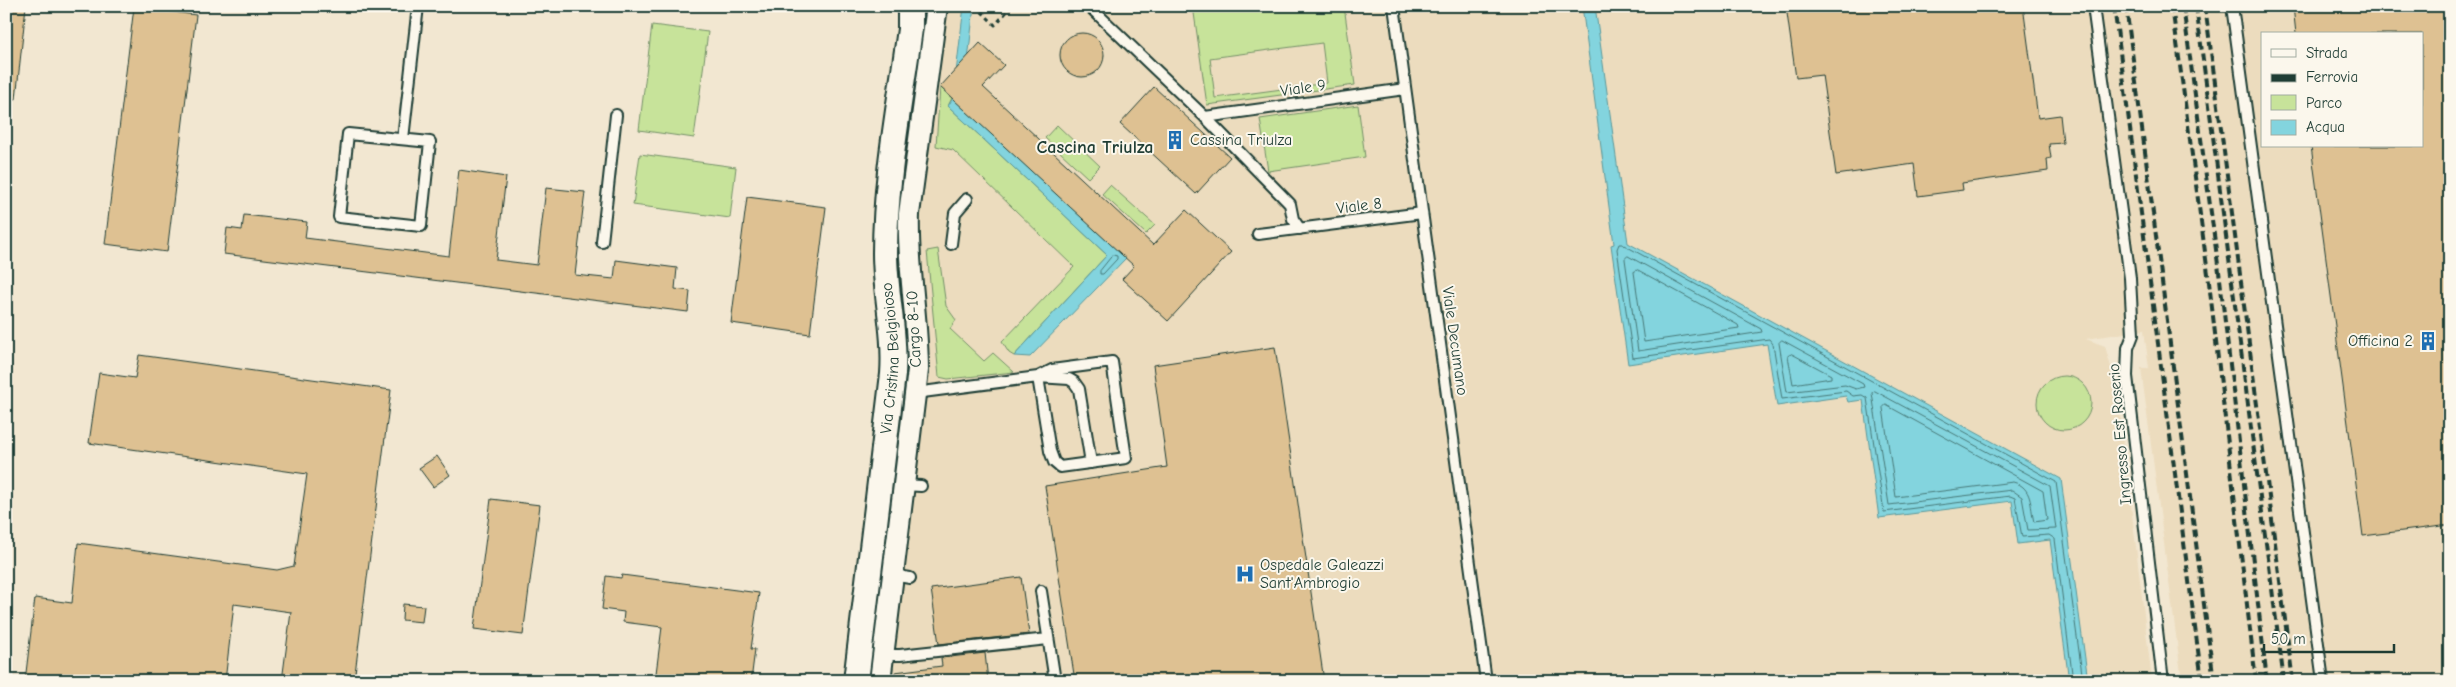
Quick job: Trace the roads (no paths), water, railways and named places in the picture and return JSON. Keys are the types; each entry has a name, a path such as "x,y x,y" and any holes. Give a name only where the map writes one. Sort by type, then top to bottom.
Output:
{"street":[{"name":"Via Cristina Belgioioso","path":"856,681 895,346 885,255 886,208 910,29 910,6"},
{"name":"Cargo 8-10","path":"880,681 883,655 901,577 913,485 918,349 909,244 909,214 937,6"}],"lane":[{"path":"403,139 418,6"},
{"path":"1090,6 1205,117 1290,204 1293,219 1300,229"},
{"name":"Viale Decumano","path":"1394,6 1486,681"},
{"name":"Ingresso Est Roserio","path":"2093,6 2130,278 2133,335 2128,348 2127,376 2162,681"},
{"path":"2232,6 2323,681"},
{"name":"Viale 9","path":"1205,117 1405,89"},
{"path":"602,242 616,115"},
{"path":"348,134 403,139 430,142 421,226 339,218 348,134"},
{"path":"951,244 955,213 967,199"},
{"name":"Viale 8","path":"1258,234 1422,213"},
{"path":"1112,362 1126,458 1062,468 1052,459 1038,378 1052,370 1112,362"},
{"path":"915,394 1038,378 1068,379 1074,382 1079,389 1090,464"},
{"path":"1041,591 1055,681"},
{"path":"883,655 900,655 1048,640"}],"water":[{"path":"964,6 974,6 963,106 1126,258 1030,357 1014,356 1107,255 948,106 953,98"},
{"path":"1582,6 1595,6 1628,243 2061,479 2088,681 2069,681 2050,540 2018,544 2012,501 1879,518 1863,400 1848,402 1846,396 1777,406 1767,344 1628,364 1611,245 1614,244"}],"railway":[{"path":"2114,6 2202,681"},
{"path":"2126,6 2214,681"},
{"path":"2172,6 2208,274 2256,681"},
{"path":"2183,6 2220,279 2267,681"},
{"path":"2196,6 2284,681"},
{"path":"2205,6 2293,681"}],"place":[{"name":"Cassina Triulza","path":"1175,140"},
{"name":"Officina 2","path":"2428,341"},
{"name":"Ospedale Galeazzi Sant'Ambrogio","path":"1245,574"}],"district":[{"name":"Cascina Triulza","path":"1095,147"}]}
